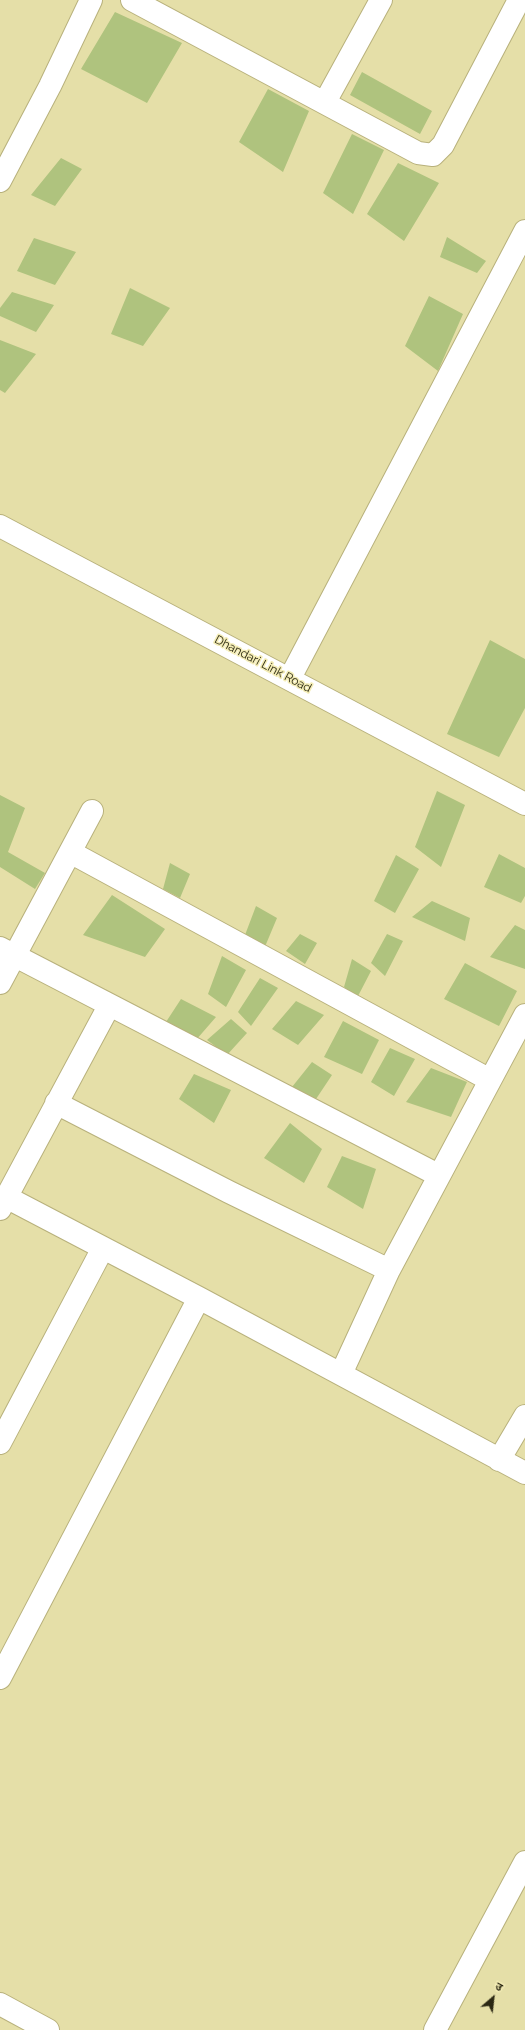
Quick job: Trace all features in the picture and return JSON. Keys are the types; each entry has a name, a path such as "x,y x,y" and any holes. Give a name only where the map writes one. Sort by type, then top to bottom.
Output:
{"street":[{"path":"0,181 50,86 91,0"},
{"path":"132,0 418,153 432,155 443,144 519,0"},
{"path":"325,102 381,0"},
{"path":"290,678 525,231"},
{"name":"Dhandari Link Road","path":"0,526 290,678 525,804"},
{"path":"0,983 7,952 70,852 92,811"},
{"path":"70,852 490,1080"},
{"path":"7,952 438,1175"},
{"path":"109,1006 3,1203 103,1248 525,1473"},
{"path":"341,1374 389,1270 438,1175 525,1015"},
{"path":"56,1103 229,1192 389,1270"},
{"path":"0,1443 103,1248"},
{"path":"0,1678 199,1298"},
{"path":"499,1460 525,1416"},
{"path":"435,2030 525,1862"},
{"path":"0,2004 48,2030"}],"building":[{"path":"115,12 182,43 147,103 81,69"},
{"path":"362,72 432,111 420,134 350,95"},
{"path":"268,89 309,111 283,172 239,142"},
{"path":"352,134 384,150 353,214 323,193"},
{"path":"61,158 82,169 55,206 31,195"},
{"path":"398,163 439,183 404,241 367,214"},
{"path":"447,237 486,261 477,273 440,257"},
{"path":"34,238 76,252 55,285 17,271"},
{"path":"130,288 170,308 143,346 111,334"},
{"path":"12,292 54,305 36,332 0,316 0,308"},
{"path":"429,296 463,314 438,371 405,346"},
{"path":"0,340 36,354 5,393 0,390"},
{"path":"490,640 525,659 525,708 499,757 447,734"},
{"path":"437,791 465,805 441,867 415,847"},
{"path":"0,795 25,808 8,852 45,873 35,889 0,867"},
{"path":"499,854 525,868 525,896 521,903 484,887"},
{"path":"396,855 419,869 395,913 374,901"},
{"path":"170,863 190,874 180,898 163,889"},
{"path":"112,895 165,929 145,957 83,935"},
{"path":"432,901 470,918 465,941 412,917"},
{"path":"256,906 277,918 264,949 245,935"},
{"path":"515,925 525,930 525,969 490,957"},
{"path":"300,934 317,943 305,964 286,951"},
{"path":"387,934 403,941 385,976 371,963"},
{"path":"222,956 246,970 226,1007 208,994"},
{"path":"352,959 371,971 357,998 344,987"},
{"path":"465,963 517,991 499,1026 444,999"},
{"path":"260,978 278,988 251,1026 238,1012"},
{"path":"181,999 216,1017 196,1040 166,1022"},
{"path":"296,1001 324,1015 298,1045 272,1029"},
{"path":"231,1019 247,1033 227,1055 207,1040"},
{"path":"343,1021 379,1040 362,1074 324,1057"},
{"path":"390,1048 415,1059 394,1096 371,1082"},
{"path":"312,1062 332,1075 316,1099 292,1087"},
{"path":"431,1068 467,1082 451,1117 406,1102"},
{"path":"194,1074 231,1090 214,1123 179,1099"},
{"path":"290,1123 322,1149 304,1183 264,1158"},
{"path":"342,1156 376,1169 363,1209 327,1187"}]}
